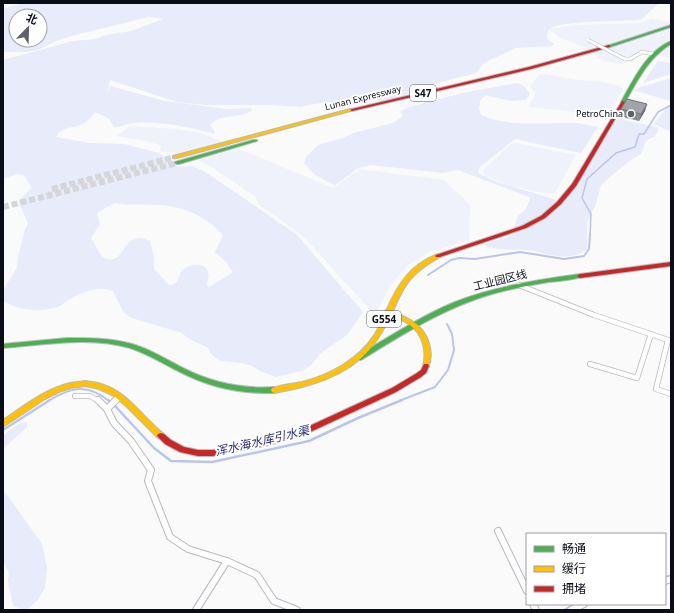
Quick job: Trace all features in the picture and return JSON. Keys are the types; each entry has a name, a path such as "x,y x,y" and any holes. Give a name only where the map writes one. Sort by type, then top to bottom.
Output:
{"main road":[{"path":"655,32 661,26 671,22"},
{"name":"Lunan Expressway","path":"671,26 615,45 513,72 376,104 176,160 379,107 516,74 671,32"},
{"name":"G554","path":"3,346 74,341 122,344 139,349 194,376 212,383 255,391 280,389 306,384 330,374 350,363 372,342 380,329 395,294 413,271 424,263 449,252 517,231 535,222 554,208 571,189 645,64 653,54 671,42"},
{"name":"工业园区线","path":"350,363 440,311 459,302 518,285 671,264"},
{"path":"3,424 55,391 68,386 93,384 106,388 120,397 165,441 185,451 213,453 269,442 320,425 394,390 419,375 427,364 429,354 426,343 415,326 388,311"}],"street":[{"path":"588,40 625,59 630,59 636,54 642,52 653,54"},
{"path":"518,285 557,302 670,340 656,389 671,394"},
{"path":"590,364 637,378 651,334"},
{"path":"75,396 90,396 108,408 114,423 131,441 151,470 148,481 170,537 188,549 227,561 257,575 274,601 297,610"},
{"path":"108,408 120,397"},
{"path":"498,531 526,589"},
{"path":"196,610 227,561"},
{"path":"571,610 582,605"}],"shaded area":[{"path":"23,3 657,3 657,5 642,19 578,23 557,26 550,29 548,33 547,39 554,44 552,46 515,48 484,63 477,72 473,74 445,81 389,100 320,103 300,107 272,105 206,105 177,102 110,80 107,96 110,86 165,101 225,109 251,108 252,110 248,113 225,117 214,121 210,125 215,132 214,134 185,127 155,123 132,123 114,127 108,118 95,112 90,119 83,124 62,130 56,137 90,143 124,144 159,153 179,167 192,166 204,171 296,234 363,312 347,335 321,353 310,366 302,371 276,377 242,363 221,361 212,355 208,348 188,338 182,333 132,318 124,313 113,291 108,289 91,290 80,294 60,306 46,310 24,309 3,301 3,290 17,268 18,257 28,223 18,201 32,188 24,175 17,174 3,179 3,60 73,41 96,39 106,35 131,31 163,19 149,17 79,34 48,45 48,8 8,8 8,48 42,48 25,52 3,52 3,9","holes":["115,203 165,205 192,212 208,222 223,235 215,252 226,262 233,272 209,287 207,285 209,274 206,268 195,264 183,269 175,283 169,285 154,269 154,257 150,241 141,238 133,240 129,243 114,259 102,257 91,238 100,224 97,214"]},
{"path":"652,19 671,22 671,58 642,52 634,61 620,64 604,61 586,48 561,38 549,29 576,25 640,23"},
{"path":"658,61 671,63 671,74 643,83"},
{"path":"545,74 571,79 602,82 617,85 623,88 606,120 593,114 528,107 536,93 530,86 539,75"},
{"path":"671,78 671,101 632,90"},
{"path":"517,83 523,85 530,94 525,100 511,101 485,95 480,101 479,109 481,115 504,122 528,124 577,123 598,127 581,153 515,139 479,168 478,173 497,182 563,202 611,130 613,124 618,119 657,127 659,129 655,136 646,141 641,154 629,161 601,185 596,204 587,222 587,249 580,253 572,256 557,256 535,251 495,248 484,245 512,235 518,216 526,209 530,199 529,197 458,170 443,173 371,165 358,168 335,185 315,175 304,163 306,157 318,145 343,138 354,133 393,123 402,117 403,115 400,112 406,108 462,93"},
{"path":"671,106 671,132 654,124 666,108"},
{"path":"130,126 176,129 201,133 333,188 360,169 444,180 470,205 469,240 429,252 408,265 391,285 375,315 303,236 258,204 256,197 213,168 187,154 159,151 162,146 150,142 116,136"},
{"path":"516,143 576,155 555,193 543,193 508,185 486,176 482,171 511,144"},
{"path":"27,422 27,427 3,449 3,435 20,423"},
{"path":"3,491 42,544 47,568 45,588 37,601 26,610 13,606 8,581 9,574 3,559"}],"building":[{"path":"627,99 647,104 641,114 621,109"}],"waterway":[{"name":"浑水海水库引水渠","path":"590,235 591,214 582,198 587,179 616,153 635,147 639,134 644,134 658,112 671,105"},
{"name":"浑水海水库引水渠","path":"428,275 451,260 459,258 475,259 520,252 564,259 584,256 589,249 590,234"},
{"name":"浑水海水库引水渠","path":"399,401 435,387 448,370 454,350 452,334 447,324"},
{"name":"浑水海水库引水渠","path":"48,401 56,396 79,389 93,391 109,401"},
{"name":"浑水海水库引水渠","path":"3,430 50,400"},
{"name":"浑水海水库引水渠","path":"108,400 154,448 171,461 212,462 309,441 358,418 402,400"},
{"path":"666,577 671,576"},
{"path":"564,610 574,605"}],"tunnel":[{"path":"52,189 175,157"},
{"path":"3,207 177,163"}],"traffic: fast":[{"path":"609,46 671,26"},
{"path":"623,102 649,60 662,47 671,42"},
{"path":"177,163 255,141"},
{"path":"359,358 400,333 457,304 491,292 544,281 580,276"},
{"path":"3,346 67,340 115,342 138,348 183,371 216,384 239,389 262,391 274,390"}],"traffic: slow":[{"path":"175,157 352,110"},
{"path":"274,390 288,388 317,380 345,367 357,358 368,348 377,336 399,290 405,281 413,272 438,256"},
{"path":"388,311 409,322 419,330 425,340 428,351 426,366"},
{"path":"3,424 56,390 71,385 85,384 100,386 116,394 161,436"}],"traffic: jam":[{"path":"352,110 530,68 609,46"},
{"path":"438,256 524,227 543,217 559,203 574,185 623,102"},
{"path":"580,276 671,264"},
{"path":"161,436 168,442 183,450 198,453 213,453 269,442 305,431 394,390 419,375 424,371 426,366"}],"place":[{"name":"PetroChina","path":"631,114"}]}
